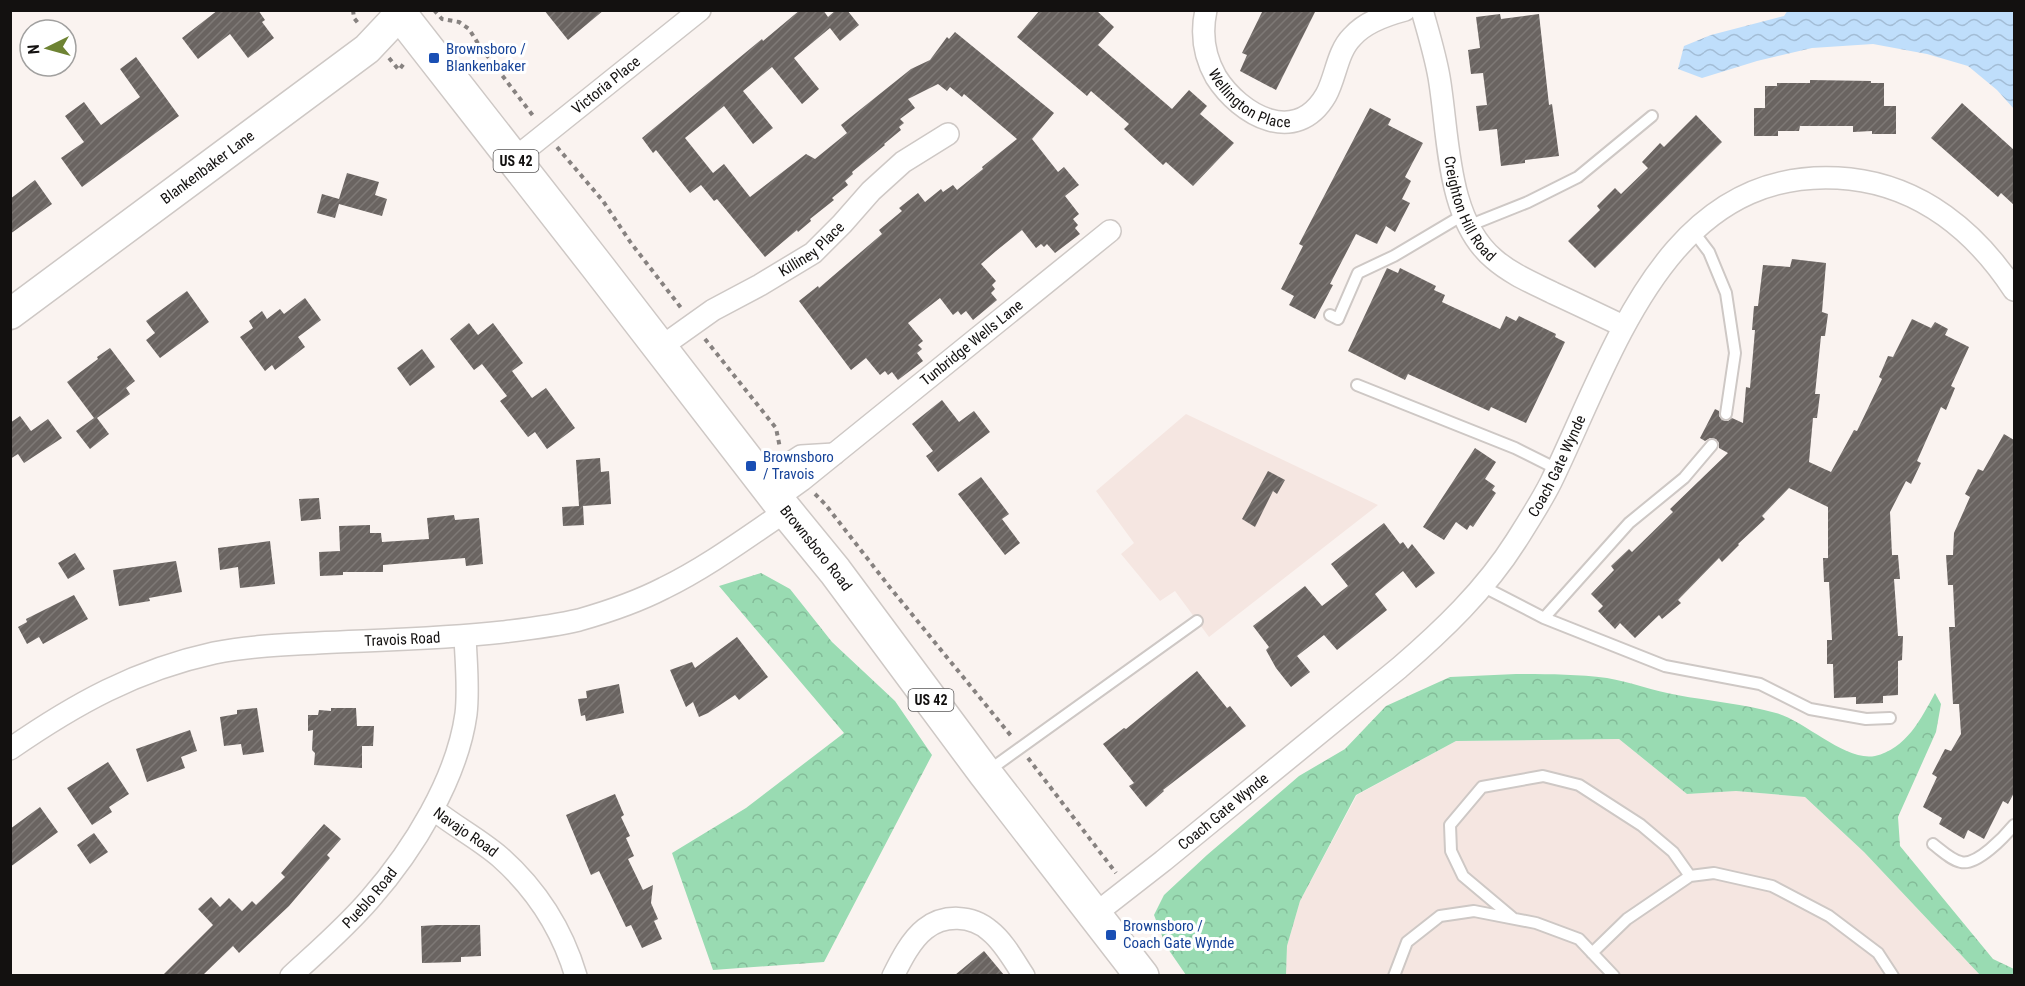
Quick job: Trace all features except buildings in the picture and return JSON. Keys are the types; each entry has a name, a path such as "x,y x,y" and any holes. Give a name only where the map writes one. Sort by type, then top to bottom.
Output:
{"main road":[{"name":"Brownsboro Road","path":"400,12 835,572 985,773 1142,975"}],"street":[{"name":"Victoria Place","path":"514,159 700,10"},
{"name":"Wellington Place","path":"1206,10 1203,25 1204,48 1212,70 1233,98 1261,118 1278,123 1291,122 1305,117 1317,107 1326,95 1345,46 1356,32 1375,21 1405,10"},
{"name":"Creighton Hill Road","path":"1422,10 1439,77 1455,188 1465,221 1482,247 1504,267 1532,283 1623,326"},
{"name":"Blankenbaker Lane","path":"10,314 367,49 400,12"},
{"name":"Killiney Place","path":"661,347 713,310 813,253 871,191 903,162 948,134"},
{"name":"Coach Gate Wynde","path":"1095,914 1399,668 1432,640 1469,602 1515,543 1557,469 1623,326 1665,261 1693,231 1709,218 1739,199 1777,184 1818,178 1864,181 1903,192 1946,215 1976,240 2014,290"},
{"name":"Tunbridge Wells Lane","path":"775,497 801,456 834,454 1110,231"},
{"name":"Travois Road","path":"10,749 55,718 106,690 160,668 214,653 270,645 465,636 535,628 577,620 632,603 695,571 775,497"},
{"name":"Navajo Road","path":"465,636 467,679 464,729 443,788 432,809 499,857 529,887 551,917 563,939 576,975"},
{"name":"Pueblo Road","path":"291,975 370,899 396,866 432,809"},
{"path":"893,975 910,945 925,929 943,920 961,918 977,921 992,932 1024,975"}],"lane":[{"path":"1330,315 1338,319 1358,273 1465,221 1528,202 1578,177 1652,116"},
{"path":"1693,231 1709,252 1726,293 1735,353 1726,414"},
{"path":"1357,385 1515,448 1557,469"},
{"path":"1544,618 1629,523 1684,478 1712,445"},
{"path":"1482,586 1544,618 1665,666 1760,684 1810,709 1866,719 1890,718"},
{"path":"985,773 1197,621"},
{"path":"1513,918 1463,876 1451,851 1449,825 1482,787 1543,776 1579,785 1641,825 1673,852 1690,876"},
{"path":"1933,844 1958,862 1966,863 1976,859 2000,842 2014,825"},
{"path":"1592,953 1627,919 1690,876 1714,873 1772,886 1829,916 1878,953 1893,975"},
{"path":"1394,975 1407,942 1440,916 1474,911 1536,923 1579,939 1614,975"}],"path":[{"path":"353,10 354,18"}],"shaded area":[{"path":"1186,414 1378,505 1209,637 1175,591 1160,601 1121,554 1134,543 1096,491"},
{"path":"1619,739 1687,794 1736,791 1805,797 1864,852 1980,975 1286,976 1287,946 1300,901 1357,795 1456,741"}],"green space":[{"path":"761,573 790,589 832,642 895,701 932,755 824,962 713,970 672,853 746,808 844,733 719,586"},
{"path":"1516,674 1607,678 1668,693 1764,710 1787,717 1839,747 1864,756 1875,756 1886,752 1904,740 1918,723 1935,693 1941,704 1936,732 1898,817 1900,846 1993,959 2014,969 2014,975 1980,975 1864,852 1805,797 1736,791 1687,794 1619,739 1456,741 1356,795 1300,901 1287,946 1286,975 1186,975 1166,946 1154,915 1164,895 1207,855 1299,776 1345,749 1386,706 1450,677"}],"water":[{"path":"1788,10 2014,11 2014,109 1997,90 1968,66 1927,54 1873,44 1812,48 1757,61 1702,78 1678,69 1684,46 1711,35 1784,16"}],"place":[{"name":"Brownsboro / Blankenbaker","path":"434,58"},
{"name":"Brownsboro / Travois","path":"751,466"},
{"name":"Brownsboro / Coach Gate Wynde","path":"1111,935"}]}
